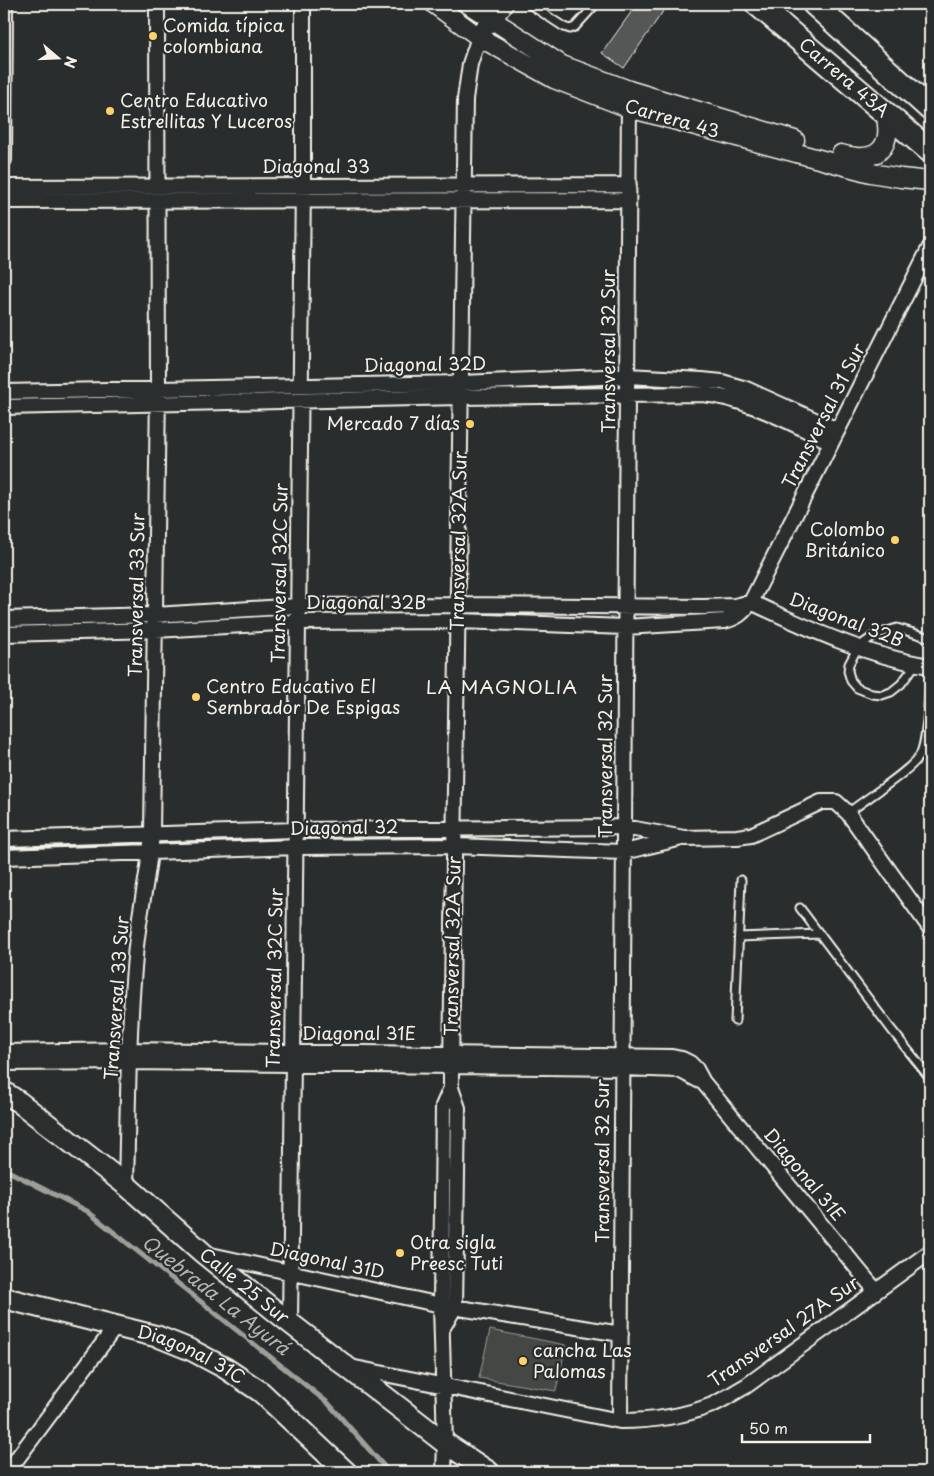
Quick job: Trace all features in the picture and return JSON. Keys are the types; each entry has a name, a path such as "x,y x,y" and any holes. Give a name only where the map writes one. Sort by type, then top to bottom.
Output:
{"main road":[{"name":"Carrera 43A","path":"757,4 930,151"},
{"name":"Carrera 43A","path":"814,4 929,106"},
{"name":"Calle 25 Sur","path":"4,1092 126,1185 203,1253 346,1366 445,1459 489,1472"},
{"name":"Diagonal 31C","path":"4,1298 159,1337 191,1350 225,1368 261,1392 346,1472"}],"street":[{"path":"4,160 5,4"},
{"name":"Transversal 33 Sur","path":"126,1185 129,1056 135,957 152,834 158,404 157,4"},
{"name":"Transversal 32C Sur","path":"290,1323 303,4"},
{"name":"Carrera 43","path":"434,4 479,37 554,79 629,108 871,173 930,181"},
{"name":"Carrera 43","path":"468,4 562,65 629,90 856,158 866,158 875,154 882,147 888,135 885,113"},
{"name":"Transversal 32A Sur","path":"455,1307 458,1108 451,1088 451,1059 462,200 465,98 470,64 479,37 504,4"},
{"name":"Transversal 32 Sur","path":"620,1421 629,90"},
{"name":"Diagonal 33","path":"4,187 629,185"},
{"name":"Diagonal 33","path":"4,201 628,200"},
{"name":"Transversal 31 Sur","path":"751,602 930,247"},
{"name":"Diagonal 32D","path":"4,407 300,400 461,390 627,376 722,382 746,389 834,436"},
{"name":"Diagonal 32D","path":"4,392 300,386 702,394 740,401 834,436"},
{"name":"Diagonal 32B","path":"4,634 155,630 298,622 458,621 626,627 724,622 736,618 745,611 751,602"},
{"name":"Diagonal 32B","path":"4,619 155,615 298,606 735,606 751,602 789,620 858,647 896,660 923,665"},
{"name":"Diagonal 32","path":"4,839 296,830 624,827 684,838 736,837 751,835 821,802 836,802 848,813 930,928"},
{"name":"Diagonal 32","path":"4,857 296,847 455,846 624,852 684,838"},
{"name":"Diagonal 31E","path":"4,1052 129,1056 622,1061 679,1070 703,1082 876,1291"},
{"name":"Diagonal 31E","path":"4,1063 129,1056"},
{"name":"Transversal 32A Sur","path":"445,1459 441,1305 443,1106 451,1088"},
{"name":"Transversal 27A Sur","path":"620,1421 647,1421 680,1416 713,1404 746,1386 930,1252"},
{"name":"Diagonal 31D","path":"203,1253 441,1305 621,1334"},
{"path":"442,1328 455,1307"},
{"path":"6,1472 116,1326"},
{"path":"346,1366 620,1421"}],"lane":[{"path":"529,4 570,29 575,27 596,4"},
{"path":"923,665 891,692 882,695 872,694 857,688 851,681 848,671 849,664 858,647 876,635 897,628 930,638"},
{"path":"848,813 913,765 921,754 930,682"},
{"path":"735,1021 741,880"},
{"path":"800,908 930,1078"},
{"path":"739,937 820,934"}],"shaded area":[{"name":"cancha Las Palomas","path":"490,1330 566,1345 556,1391 479,1378"}],"building":[{"path":"637,4 668,4 624,68 602,53"}],"waterway":[{"name":"Quebrada La Ayurá","path":"4,1169 87,1211 328,1403 389,1472"}],"place":[{"name":"Comida típica colombiana","path":"153,36"},
{"name":"Centro Educativo Estrellitas Y Luceros","path":"110,111"},
{"name":"Mercado 7 días","path":"470,424"},
{"name":"Colombo Británico","path":"895,540"},
{"name":"Centro Educativo El Sembrador De Espigas","path":"196,697"},
{"name":"Otra sigla Preesc Tuti","path":"400,1253"},
{"name":"cancha Las Palomas","path":"523,1361"}],"district":[{"name":"LA MAGNOLIA","path":"502,687"}]}
